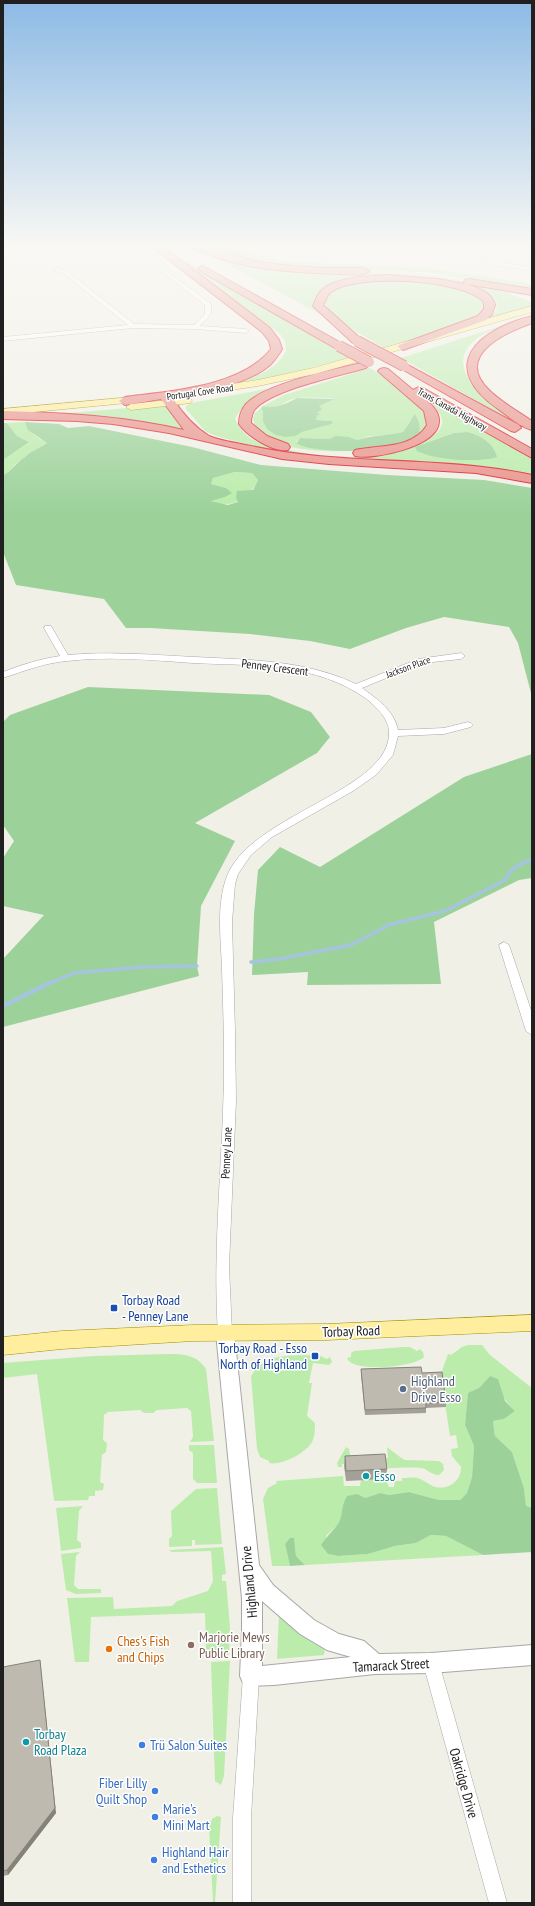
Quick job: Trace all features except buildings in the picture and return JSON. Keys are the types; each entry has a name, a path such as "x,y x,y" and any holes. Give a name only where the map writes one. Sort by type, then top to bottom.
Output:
{"highway":[{"path":"125,401 184,391 235,379 264,365 274,357 277,349 274,340 270,335"},
{"name":"Trans Canada Highway","path":"320,335 532,454"},
{"name":"Trans Canada Highway","path":"346,335 532,438"},
{"path":"350,335 357,341"},
{"path":"403,347 436,335"},
{"path":"496,335 485,342 476,353 472,366 473,373 480,388 502,406 532,426"},
{"path":"362,366 276,392 262,398 245,414 245,424 254,434 266,442 310,452 336,454 377,452 413,442 425,434 432,426 433,417 429,409 420,400 384,371"},
{"path":"167,400 197,434 223,443"},
{"path":"3,414 88,417 117,420 151,426 268,453 300,458 460,468 495,472 532,479"}],"main road":[{"name":"Portugal Cove Road","path":"3,414 125,401 167,400 280,379 350,362 444,335"},
{"name":"Portugal Cove Road","path":"3,414 93,411 268,386 362,366 468,335"},
{"name":"Torbay Road","path":"3,1346 62,1340 225,1333 326,1332 532,1323"}],"street":[{"path":"3,339 44,335"},
{"path":"48,628 65,658"},
{"name":"Penney Crescent","path":"3,675 25,667 65,658 126,656 273,664 324,674 356,687 374,700 387,715 394,733"},
{"name":"Jackson Place","path":"356,687 421,661 461,656"},
{"path":"394,733 444,731 468,725"},
{"name":"Penney Lane","path":"225,1333 222,1304 222,1233 230,1070 227,933 230,884 239,862 247,852 271,832 373,774 389,754 394,733"},
{"path":"504,945 532,1031"},
{"name":"Highland Drive","path":"225,1333 253,1631 242,1818 242,1903"},
{"path":"248,1567 278,1603 298,1620 335,1643 356,1648 374,1664"},
{"name":"Tamarack Street","path":"251,1676 274,1675 374,1664 431,1663 532,1655"},
{"name":"Oakridge Drive","path":"431,1663 498,1903"}],"green space":[{"path":"281,335 313,335 351,357 263,380 225,386 251,378 275,365 286,351 285,340"},
{"path":"361,335 430,335 423,337 383,347"},
{"path":"473,335 483,335 476,339 465,352 463,365 468,377 477,390 490,402 527,429 401,358"},
{"path":"370,368 400,388 427,411 429,415 429,422 427,429 409,441 361,450 402,442 411,419 403,432 391,435 369,436 357,440 349,437 330,439 300,438 296,444 302,446 350,451 340,451 301,449 288,446 266,437 256,427 253,418 255,413 261,408 263,412 263,421 302,432 332,424 332,421 316,420 319,406 333,398 298,398 289,400 274,407 263,406 284,395"},
{"path":"304,382 274,390 256,398 247,403 240,410 235,419 245,434 259,443 313,454 352,457 390,453 409,448 426,441 433,436 440,429 442,420 439,412 424,397 532,458 532,475 469,466 356,460 273,451 216,436 205,431 186,409 186,406 191,403","holes":["467,432 452,459 438,456 416,447 454,433"]},
{"path":"297,398 334,399 319,406 322,409 317,413 320,414 317,416 316,420 332,421 332,424 302,432 295,436 285,437 276,435 267,429 263,421 263,412 261,408 263,406 272,407 280,405"},
{"path":"168,405 193,434 121,420 48,415"},
{"path":"415,414 420,427 418,434 397,443 365,450 351,451 316,449 296,444 300,438 330,439 335,436 349,437 357,440 403,432"},
{"path":"25,422 37,437 47,443 24,457 3,475 3,460 29,442 17,436 7,423"},
{"path":"25,422 59,424 68,428 89,426 192,447 261,465 387,475 484,480 532,488 532,697 518,643 509,627 444,617 406,628 350,649 310,641 250,634 126,628 104,599 16,585 3,552 3,475 9,472 30,453 47,443 28,430","holes":["235,472 252,473 258,480 253,490 237,491 236,498 238,502 228,505 211,501 225,497 232,493 226,488 211,484 213,478"]},
{"path":"3,423 7,423 17,436 29,442 3,460"},
{"path":"467,432 486,440 493,447 497,457 479,460 456,460 434,457 417,451 415,447 454,433"},
{"path":"235,472 252,473 258,480 250,492 239,501 232,503 218,503 211,500 225,497 226,488 211,484 213,478"},
{"path":"88,687 269,695 311,712 330,737 317,753 195,823 235,841 201,906 197,966 199,976 3,1027 3,959 44,915 3,906 3,858 14,841 3,825 3,722 10,715"},
{"path":"532,754 532,878 519,880 434,922 441,984 307,985 308,972 252,975 254,914 258,870 280,847 320,867 464,777"},
{"path":"468,1345 482,1345 490,1355 532,1388 532,1508 526,1507 524,1488 512,1452 495,1436 493,1421 504,1419 515,1411 490,1376 479,1388 468,1394 465,1425 474,1446 472,1477 467,1493 460,1500 439,1500 409,1492 389,1495 380,1493 365,1498 326,1536 328,1554 338,1556 368,1554 395,1546 416,1543 431,1535 446,1536 483,1555 305,1565 296,1556 294,1539 285,1544 290,1566 272,1566 263,1499 268,1488 277,1483 276,1481 343,1476 344,1486 360,1486 361,1480 386,1479 389,1487 394,1487 395,1481 402,1481 402,1478 418,1478 440,1488 449,1486 456,1480 459,1476 461,1467 452,1456 451,1449 458,1448 456,1435 450,1436 441,1378 448,1354 451,1355 462,1347"},
{"path":"410,1347 417,1351 420,1349 423,1352 424,1357 411,1363 379,1367 360,1366 352,1363 347,1358 351,1357 351,1353 354,1351"},
{"path":"166,1354 189,1356 198,1360 206,1369 214,1441 190,1442 193,1437 191,1411 187,1408 157,1410 153,1413 144,1413 140,1410 108,1412 104,1415 103,1440 107,1443 106,1452 102,1455 100,1482 104,1484 103,1490 95,1491 95,1496 89,1496 88,1500 55,1501 37,1374 3,1378 3,1363 94,1356"},
{"path":"313,1355 314,1357 318,1357 318,1355 327,1359 330,1357 332,1362 329,1365 313,1363 309,1383 312,1383 307,1416 315,1423 313,1440 309,1446 293,1458 280,1463 269,1463 269,1461 260,1457 257,1449 251,1376 263,1363 278,1357"},
{"path":"490,1376 498,1379 505,1401 515,1411 504,1419 493,1421 495,1436 512,1452 524,1488 526,1506 532,1508 532,1552 483,1555 446,1536 431,1535 416,1543 395,1546 368,1554 338,1556 328,1554 321,1545 340,1521 347,1496 357,1494 365,1498 380,1493 389,1495 409,1492 439,1500 460,1500 467,1493 472,1477 474,1446 465,1425 468,1393 479,1388"},
{"path":"189,1445 214,1445 217,1483 197,1483 193,1479 193,1453 189,1450"},
{"path":"346,1447 349,1449 351,1459 388,1458 387,1447 405,1460 439,1461 443,1464 444,1470 439,1475 436,1475 421,1468 388,1468 387,1464 384,1462 342,1464 342,1467 338,1467 337,1463"},
{"path":"217,1488 222,1544 195,1545 195,1540 192,1540 192,1546 169,1547 169,1539 172,1536 171,1511 196,1489"},
{"path":"83,1506 79,1511 77,1540 81,1543 81,1548 61,1551 56,1508"},
{"path":"290,1538 294,1538 296,1556 305,1565 290,1566 285,1544"},
{"path":"223,1547 226,1574 222,1575 222,1581 226,1581 230,1627 229,1655 206,1656 205,1613 91,1617 89,1662 75,1662 67,1598 113,1597 114,1609 172,1606 177,1601 208,1591 213,1581 211,1551 172,1552 169,1550"},
{"path":"80,1552 76,1556 74,1585 78,1589 101,1589 101,1593 76,1594 66,1590 61,1554"},
{"path":"279,1614 291,1626 325,1648 324,1655 277,1659"},
{"path":"230,1661 224,1776 221,1785 215,1781 211,1662"},
{"path":"217,1816 221,1817 215,1903 213,1903 209,1827 212,1819"}],"waterway":[{"path":"251,962 279,959 351,945 389,925 445,911 505,880 513,869 532,860"},
{"path":"50,983 74,973 140,967 197,966"},
{"path":"3,1006 52,982"}],"place":[{"name":"Torbay Road - Penney Lane","path":"114,1308"},
{"name":"Torbay Road - Esso North of Highland","path":"315,1356"},
{"name":"Highland Drive Esso","path":"403,1389"},
{"name":"Esso","path":"366,1476"},
{"name":"Marjorie Mews Public Library","path":"191,1645"},
{"name":"Ches's Fish and Chips","path":"109,1649"},
{"name":"Torbay Road Plaza","path":"26,1742"},
{"name":"Trü Salon Suites","path":"142,1745"},
{"name":"Fiber Lilly Quilt Shop","path":"155,1791"},
{"name":"Marie's Mini Mart","path":"155,1817"},
{"name":"Highland Hair and Esthetics","path":"154,1860"}]}
